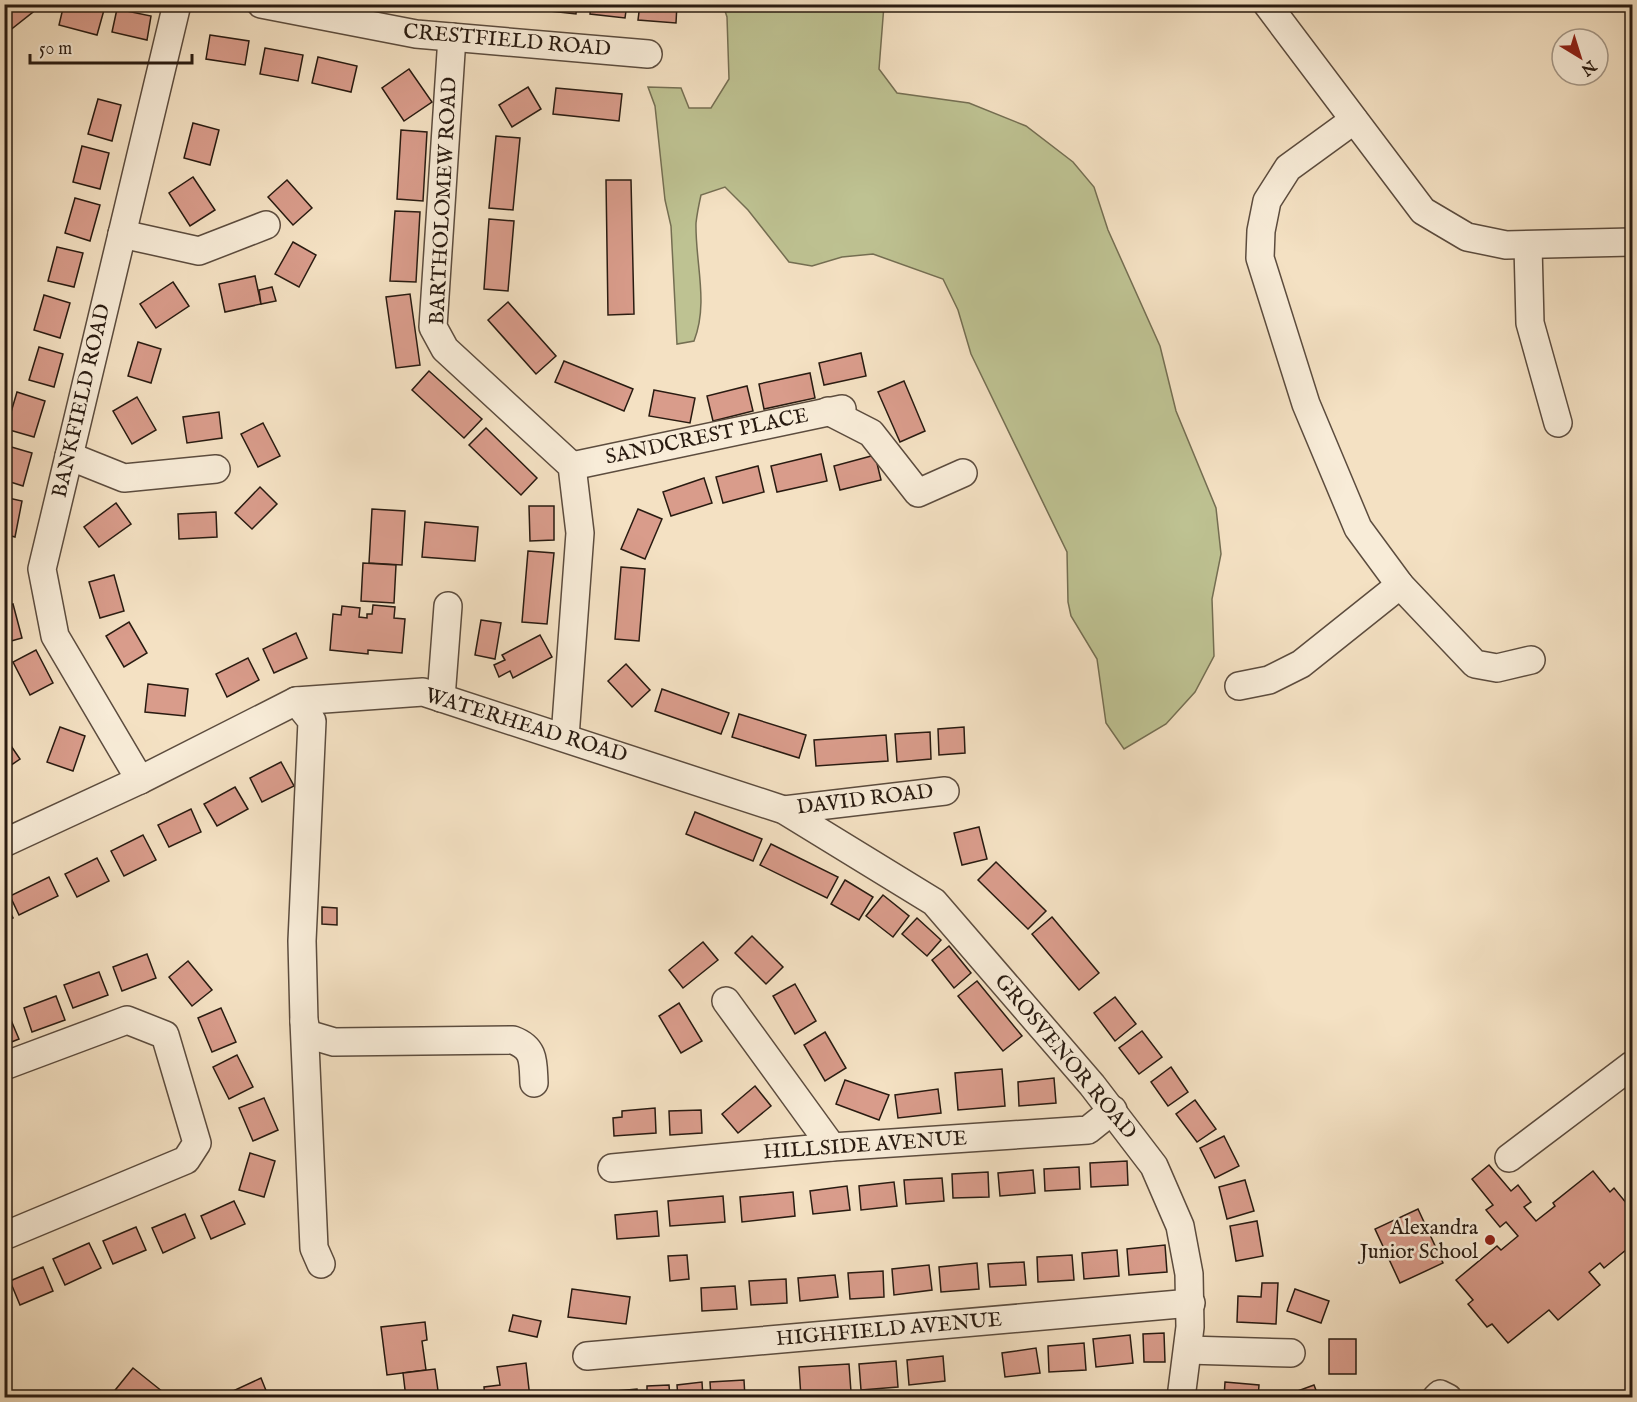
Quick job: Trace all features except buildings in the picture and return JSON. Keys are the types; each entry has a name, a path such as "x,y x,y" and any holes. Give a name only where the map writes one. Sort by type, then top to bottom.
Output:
{"street":[{"name":"BANKFIELD ROAD","path":"140,780 55,636 42,569 177,4"},
{"name":"CRESTFIELD ROAD","path":"261,4 416,34 648,54"},
{"path":"1267,4 1424,211 1467,237 1506,245 1632,242"},
{"name":"BARTHOLOMEW ROAD","path":"452,37 433,327 445,349 572,466"},
{"path":"1354,120 1307,152 1279,181 1267,201 1261,231 1260,258 1306,404 1354,518 1400,585 1475,664 1497,668 1531,660"},
{"path":"122,234 199,251 266,225"},
{"path":"1528,246 1530,323 1558,423"},
{"name":"SANDCREST PLACE","path":"572,466 835,410 871,433 918,493 963,473"},
{"path":"69,456 124,478 216,469"},
{"path":"565,737 580,533 572,466"},
{"path":"1239,687 1269,680 1301,664 1400,585"},
{"path":"441,698 448,606"},
{"name":"WATERHEAD ROAD","path":"4,843 140,780 296,701 423,692 784,810"},
{"path":"296,701 312,721 302,941 314,1248 321,1264"},
{"name":"DAVID ROAD","path":"784,810 945,790"},
{"name":"GROSVENOR ROAD","path":"784,810 934,902 1113,1110 1154,1166 1170,1200 1182,1236 1189,1274 1191,1303 1188,1350 1181,1398"},
{"path":"726,1001 832,1147"},
{"path":"4,1066 127,1020 165,1035 197,1143 186,1160 4,1236"},
{"path":"304,1022 307,1034 334,1042 513,1040 525,1045 533,1055 534,1083"},
{"path":"1509,1158 1632,1065"},
{"name":"HILLSIDE AVENUE","path":"612,1168 832,1147 1088,1130 1113,1110"},
{"name":"HIGHFIELD AVENUE","path":"587,1356 1191,1303"},
{"path":"1188,1350 1291,1353"},
{"path":"1436,1398 1440,1394 1448,1398"}],"green space":[{"path":"723,5 884,5 879,69 897,93 969,103 1026,126 1073,162 1094,187 1108,230 1160,346 1176,411 1216,508 1221,554 1212,599 1214,656 1195,692 1166,724 1124,749 1106,723 1097,659 1071,616 1068,602 1067,552 971,354 958,310 943,279 873,254 842,257 812,266 789,262 748,210 725,187 701,195 696,223 701,297 698,327 694,341 677,344 671,226 665,200 655,106 648,87 681,88 689,108 711,108 729,79 727,17"}],"place":[{"name":"Alexandra Junior School","path":"1490,1240"}]}
